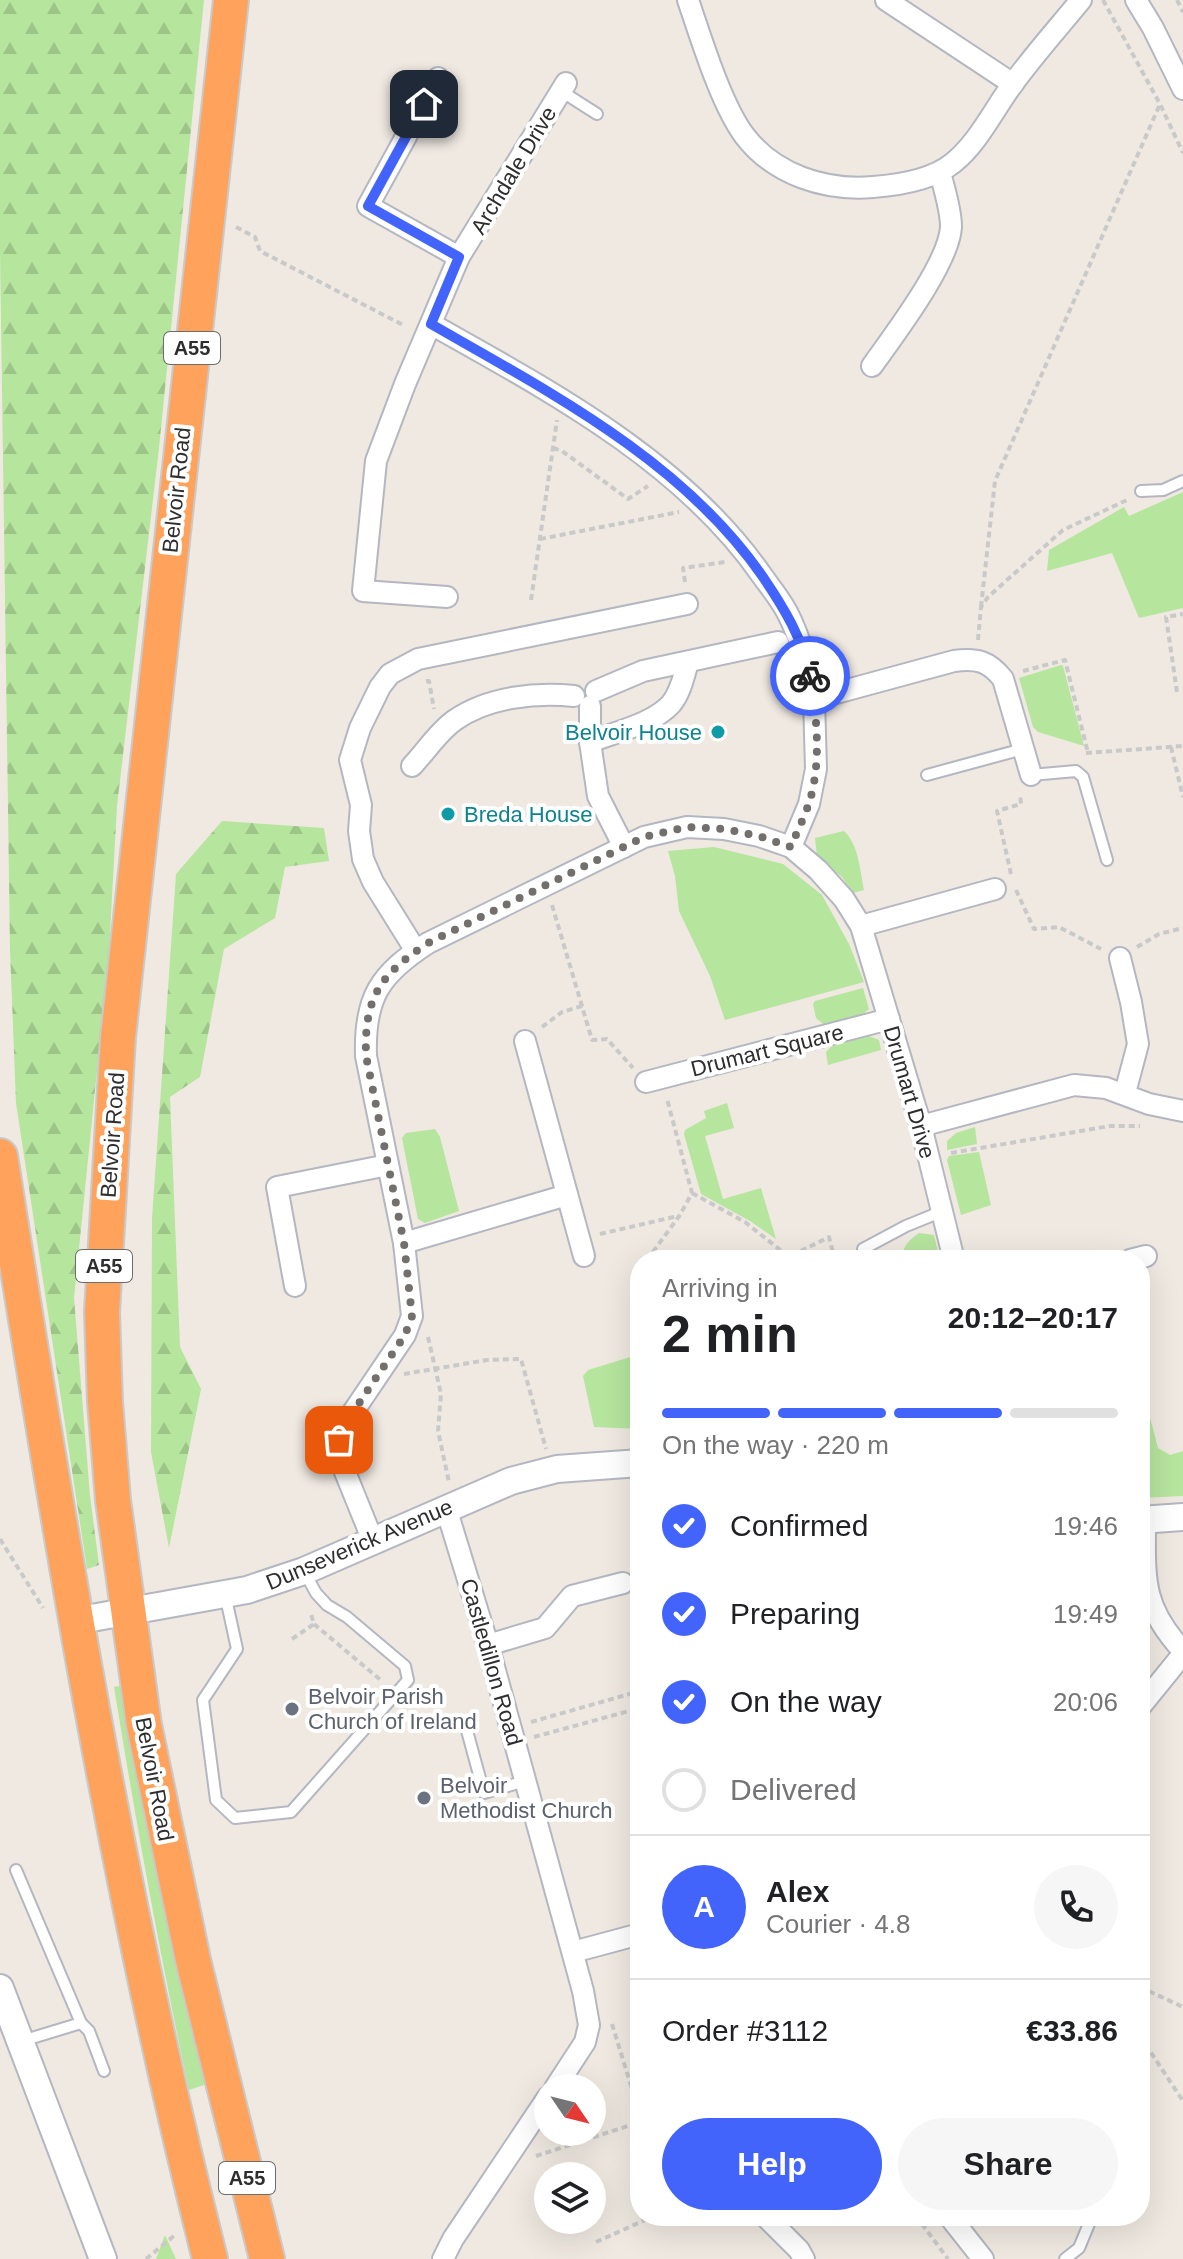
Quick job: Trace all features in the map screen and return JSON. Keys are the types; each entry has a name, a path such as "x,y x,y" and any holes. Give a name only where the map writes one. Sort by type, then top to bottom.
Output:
{"highway":[{"name":"Belvoir Road","path":"231,0 118,1037 102,1312 105,1402 127,1613 144,1725 167,1844 265,2256"},
{"name":"A55","path":"0,1156 75,1621 174,2118 210,2259"}],"street":[{"path":"688,0 703,44 743,134 762,155 817,184 848,189 899,185 940,172 955,161 1081,0"},
{"path":"886,0 1013,84"},
{"path":"1136,0 1183,89"},
{"name":"Archdale Drive","path":"438,78 368,206 459,257"},
{"name":"Archdale Drive","path":"447,597 363,591 376,461 459,257 564,87"},
{"path":"872,366 942,258 951,228 940,172"},
{"path":"428,330 560,398 659,468 715,516 750,558 787,611 806,658 814,699 816,769 809,804 791,847"},
{"path":"416,951 373,882 360,844 361,805 350,760 360,728 380,687 390,674 418,659 687,604"},
{"path":"412,766 453,721 479,706 545,693 587,698 643,671 778,642"},
{"path":"814,699 954,661 976,660 994,667 1001,677 1031,775"},
{"path":"590,742 651,718 671,704 688,662"},
{"path":"587,698 598,796 624,847"},
{"name":"Drumart Drive","path":"412,1316 404,1243 366,1056 365,1028 371,1002 381,982 399,962 416,951 546,885 644,837 687,827 735,831 791,847 835,889 861,926 921,1126 952,1250"},
{"path":"861,926 995,889"},
{"path":"1120,958 1138,1044 1125,1093"},
{"name":"Drumart Square","path":"654,1080 889,1019"},
{"path":"525,1041 582,1247"},
{"path":"921,1126 1074,1085 1106,1088 1149,1104 1183,1111"},
{"path":"295,1286 277,1187 388,1165"},
{"path":"404,1243 567,1195"},
{"path":"373,1541 343,1467 339,1440 349,1418 405,1335 412,1316"},
{"name":"Dunseverick Avenue","path":"75,1621 225,1594 304,1571 511,1481 552,1470 630,1463"},
{"name":"Castledillon Road","path":"450,1506 573,1952 589,2025 585,2042 564,2074"},
{"path":"1150,1519 1183,1517"},
{"path":"488,1645 545,1628 572,1596 623,1583"},
{"path":"1150,1601 1166,1633 1183,1652 1150,1694"},
{"path":"573,1952 630,1937"},
{"path":"0,1988 103,2259"},
{"path":"443,2259 453,2239 534,2118"},
{"path":"775,2226 804,2259"},
{"path":"957,2226 983,2259"}],"lane":[{"path":"564,87 597,114"},
{"path":"1141,491 1163,490 1183,481"},
{"path":"927,775 1023,749"},
{"path":"1031,775 1076,771 1083,777 1107,860"},
{"path":"863,1249 943,1211"},
{"path":"225,1594 237,1649 203,1700 216,1800 235,1818 291,1812 408,1680 405,1666 347,1617 327,1605 304,1571"},
{"path":"466,1727 484,1793 525,1781"},
{"path":"16,1870 104,2071"},
{"path":"20,2041 81,2023"},
{"path":"1065,2259 1079,2248 1088,2226"}],"path":[{"path":"1103,0 1183,153"},
{"path":"1177,0 1183,12"},
{"path":"976,660 995,481 1160,104"},
{"path":"236,227 255,237 260,251 428,330"},
{"path":"531,600 560,398"},
{"path":"553,448 562,451 628,499 653,482"},
{"path":"981,607 988,597 1063,530 1122,504 1141,491"},
{"path":"540,539 691,510"},
{"path":"687,604 683,568 750,558"},
{"path":"1177,692 1166,617 1183,614"},
{"path":"1001,677 1065,660 1088,753 1076,771"},
{"path":"1088,753 1183,746"},
{"path":"1171,747 1183,797"},
{"path":"1031,775 1020,792 1021,804 997,811 1013,884 1034,929 1059,927 1120,958 1159,934 1183,928"},
{"path":"546,885 592,1040 607,1039 654,1080 692,1193 745,1222 780,1250"},
{"path":"525,1041 562,1012 582,1006"},
{"path":"929,1158 987,1145 1110,1126 1154,1126"},
{"path":"654,1250 692,1193"},
{"path":"582,1247 680,1215"},
{"path":"803,1250 829,1237 832,1250"},
{"path":"412,1316 430,1340 441,1394 438,1431 450,1506"},
{"path":"375,1378 487,1360 521,1359 552,1470"},
{"path":"310,1610 314,1624 397,1694"},
{"path":"292,1639 314,1624"},
{"path":"513,1735 630,1694"},
{"path":"513,1735 630,1710"},
{"path":"1150,1992 1183,2007"},
{"path":"610,2018 630,2083"},
{"path":"1150,2051 1183,2101"},
{"path":"523,2160 630,2125"},
{"path":"596,2242 632,2226"},
{"path":"923,2226 948,2259"}],"green space":[{"path":"0,0 204,0 159,448 117,806 109,952 74,1298 90,1496 99,1565 87,1569 16,1103 10,950 0,249"},
{"path":"1183,492 1183,608 1139,618 1112,553 1047,571 1049,550 1124,507 1129,516"},
{"path":"1061,665 1084,746 1038,732 1033,727 1019,678"},
{"path":"222,821 324,828 329,861 285,867 275,918 224,949 200,1077 170,1097 180,1347 201,1389 169,1548 151,1452 152,1218 176,874"},
{"path":"844,831 856,851 864,890 853,893 842,877 817,857 815,838"},
{"path":"714,847 783,864 822,895 849,944 864,982 725,1020 710,976 679,911 668,851"},
{"path":"863,988 869,1009 859,1017 823,1024 816,1018 815,1001"},
{"path":"869,1036 879,1040 881,1050 828,1065 826,1052 832,1046"},
{"path":"727,1103 734,1128 705,1136 723,1199 761,1188 776,1239 701,1194 685,1130 706,1118 704,1111"},
{"path":"975,1127 977,1144 947,1150 947,1141 956,1133"},
{"path":"435,1129 440,1137 459,1211 425,1223 418,1219 402,1138 406,1133"},
{"path":"979,1152 991,1205 961,1215 947,1160 949,1156"},
{"path":"919,1233 934,1235 938,1250 903,1250"},
{"path":"630,1357 630,1429 594,1427 583,1376 588,1370"},
{"path":"1150,1417 1158,1448 1170,1455 1183,1451 1183,1496 1150,1498"},
{"path":"124,1685 207,2084 189,2090 149,1889 114,1687"},
{"path":"165,2235 176,2259 156,2259"}],"way so far":[{"path":"339,1440 349,1418 405,1335 412,1316 404,1243 366,1056 365,1028 371,1002 381,982 399,962 428,943 644,837 687,827 724,829 791,847 809,804 816,769 814,699 810,676"}],"place":[{"name":"Belvoir House","path":"718,732"},
{"name":"Breda House","path":"448,814"},
{"name":"Belvoir Parish Church of Ireland","path":"292,1709"},
{"name":"Belvoir Methodist Church","path":"424,1798"}],"route":[{"path":"424,104 368,206 459,257 431,324 556,395 659,468 715,516 750,558 787,611 810,676"}]}
